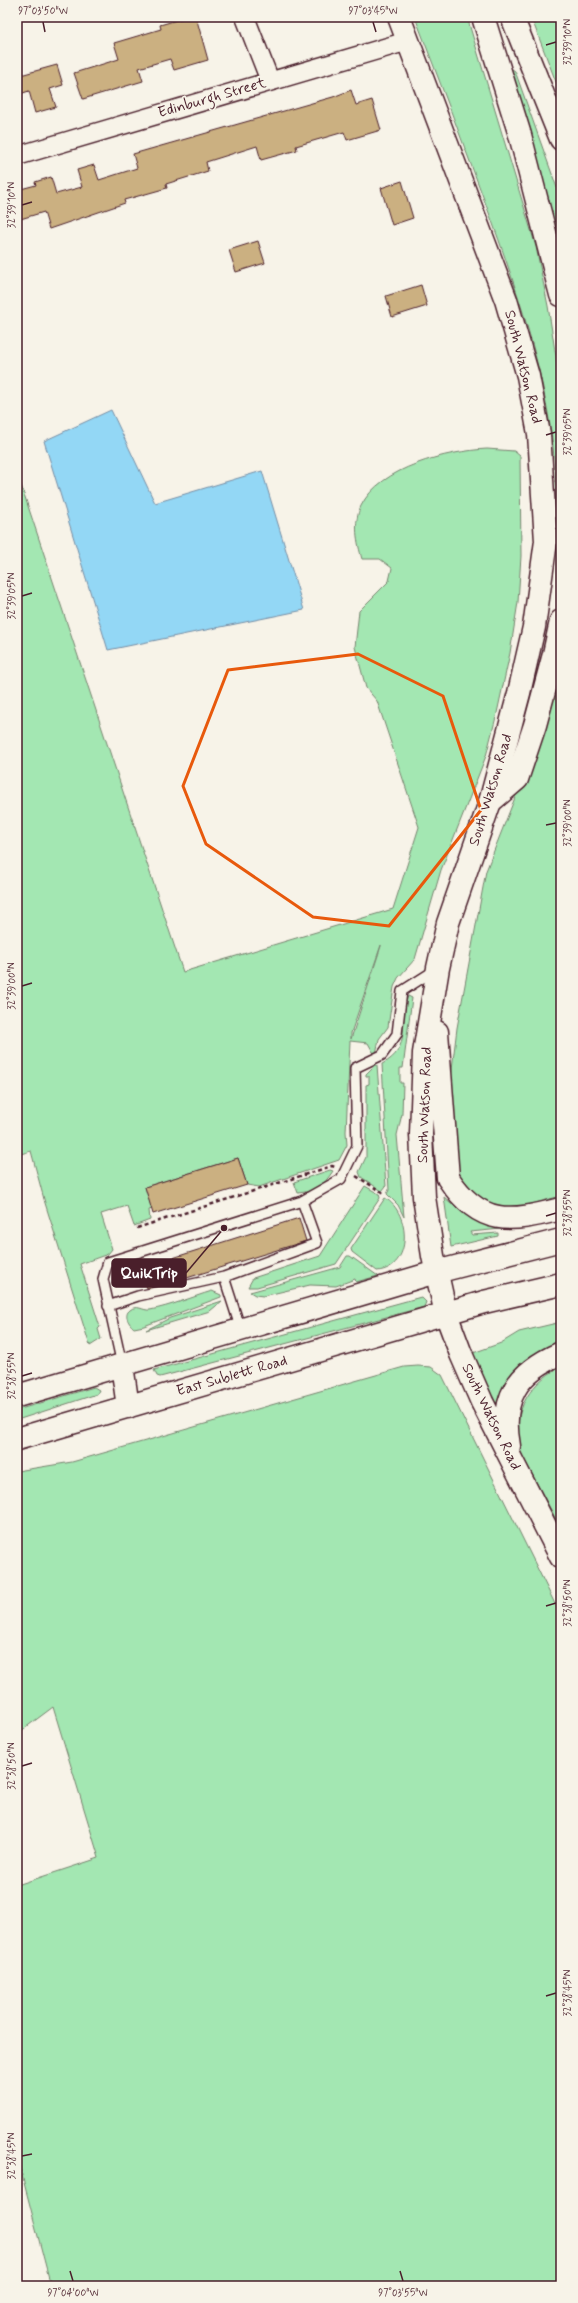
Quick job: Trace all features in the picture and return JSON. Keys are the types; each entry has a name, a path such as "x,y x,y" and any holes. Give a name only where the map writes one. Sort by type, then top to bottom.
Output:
{"main road":[{"name":"South Watson Road","path":"399,17 506,300 528,376 540,434 546,541 543,572 534,627 519,693 490,802 448,923 438,968 435,996 424,1053 421,1134 424,1198 436,1272 446,1314 482,1402 561,1557"},
{"path":"483,17 520,136 561,296"},
{"path":"512,17 561,139"},
{"path":"490,802 517,779 537,717 561,621"},
{"path":"435,996 448,1178 460,1197 480,1210 498,1218 529,1218 561,1209"},
{"path":"17,1396 436,1272 561,1240"},
{"name":"East Sublett Road","path":"17,1439 484,1302 561,1284"},
{"path":"512,1462 505,1425 510,1396 523,1376 547,1360 561,1353"},
{"path":"122,1365 128,1407"}],"street":[{"path":"245,17 270,81"},
{"name":"Edinburgh Street","path":"17,156 408,41"}],"lane":[{"path":"122,1365 103,1279 108,1262 302,1202 341,1179 357,1146 355,1068 382,1055 397,1034 402,991 438,968"},
{"path":"108,1306 138,1296 224,1277 317,1243 302,1202"},
{"path":"224,1277 241,1330"}],"path":[{"path":"137,1228 332,1166"},
{"path":"357,1177 385,1194"}],"highlighted area":[{"path":"358,654 443,696 481,810 389,926 313,917 206,844 183,786 228,670"}],"green space":[{"path":"415,17 467,17 536,247 548,306 556,357 560,411 559,524 556,525 556,486 553,447 539,370 529,332 492,221"},
{"path":"531,17 561,17 561,95"},
{"path":"512,69 515,71 561,199 561,249 509,72"},
{"path":"487,449 514,451 520,456 521,556 518,602 510,653 486,756 441,870 415,959 398,978 394,987 388,1027 379,1039 376,1054 373,1052 368,1043 350,1041 346,1132 347,1145 339,1160 259,1187 247,1185 238,1158 145,1187 152,1209 149,1210 150,1220 134,1226 127,1206 101,1214 112,1249 108,1254 80,1264 100,1327 98,1329 101,1339 90,1346 45,1203 31,1151 17,1155 17,473 183,972 393,909 419,827 377,701 366,688 355,647 359,611 389,581 392,568 380,559 362,559 357,539 357,519 361,506 370,492 383,481 399,471 435,458 471,450","holes":["381,946 351,1039 351,1033"]},
{"path":"561,647 561,1196 517,1208 492,1204 477,1196 460,1175 451,1154 448,1102 457,1028 486,871 535,747"},
{"path":"408,996 412,998 403,1068 400,1068 400,1083 403,1083 402,1114 397,1135 404,1217 398,1205 387,1194 389,1190 382,1064 392,1058 398,1051 403,1034 405,1005"},
{"path":"375,1065 377,1065 386,1186 382,1191 361,1177 359,1172 366,1157 366,1085 369,1084 369,1076 366,1076 366,1074"},
{"path":"330,1170 333,1171 319,1187 310,1191 298,1193 294,1182"},
{"path":"365,1186 379,1194 380,1198 336,1264 257,1287 248,1287 253,1278 320,1256"},
{"path":"444,1197 463,1213 501,1229 470,1232 472,1235 498,1233 498,1236 451,1247"},
{"path":"385,1198 394,1205 400,1215 404,1239 402,1251 397,1260 389,1268 377,1271 352,1252 351,1249"},
{"path":"347,1256 350,1256 378,1276 356,1282 355,1279 336,1286 310,1285 263,1296 255,1295 250,1292 340,1267"},
{"path":"212,1291 221,1295 221,1297 144,1326 134,1328 130,1324 127,1317 128,1312 133,1308 150,1310 174,1304"},
{"path":"421,1297 426,1302 424,1307 160,1377 157,1376 154,1370"},
{"path":"222,1301 210,1311 146,1330 170,1318"},
{"path":"561,1322 561,1343 496,1405 473,1353 501,1343 519,1332"},
{"path":"404,1367 431,1367 442,1375 561,1616 561,2286 51,2286 17,2156 17,1885 99,1858 53,1707 17,1734 17,1471 72,1462"},
{"path":"561,1367 561,1529 522,1455 518,1428 519,1415 530,1393 538,1383"},
{"path":"94,1387 99,1390 97,1394 17,1420 17,1410"}],"water":[{"path":"111,410 155,503 262,471 304,610 108,650 44,441"}],"building":[{"path":"187,17 196,17 208,60 174,70 170,59 139,68 143,81 83,99 74,73 119,59 114,43 161,29 160,25"},
{"path":"57,65 63,85 50,89 56,107 35,113 29,91 17,95 17,76"},
{"path":"351,90 356,105 372,100 381,130 347,140 344,132 296,146 297,150 261,160 257,146 206,162 208,171 166,184 167,188 124,200 125,203 49,229 44,212 17,220 17,190 36,185 35,182 51,177 56,194 82,187 77,170 94,165 99,180 137,168 133,154 333,97"},
{"path":"402,181 413,218 392,225 381,188"},
{"path":"258,241 265,263 236,272 229,250"},
{"path":"421,285 427,306 392,317 386,296"},
{"path":"238,1158 247,1185 153,1214 145,1187"},
{"path":"299,1218 306,1241 177,1281 147,1288 141,1268"}],"place":[{"name":"QuikTrip","path":"224,1228"}]}
